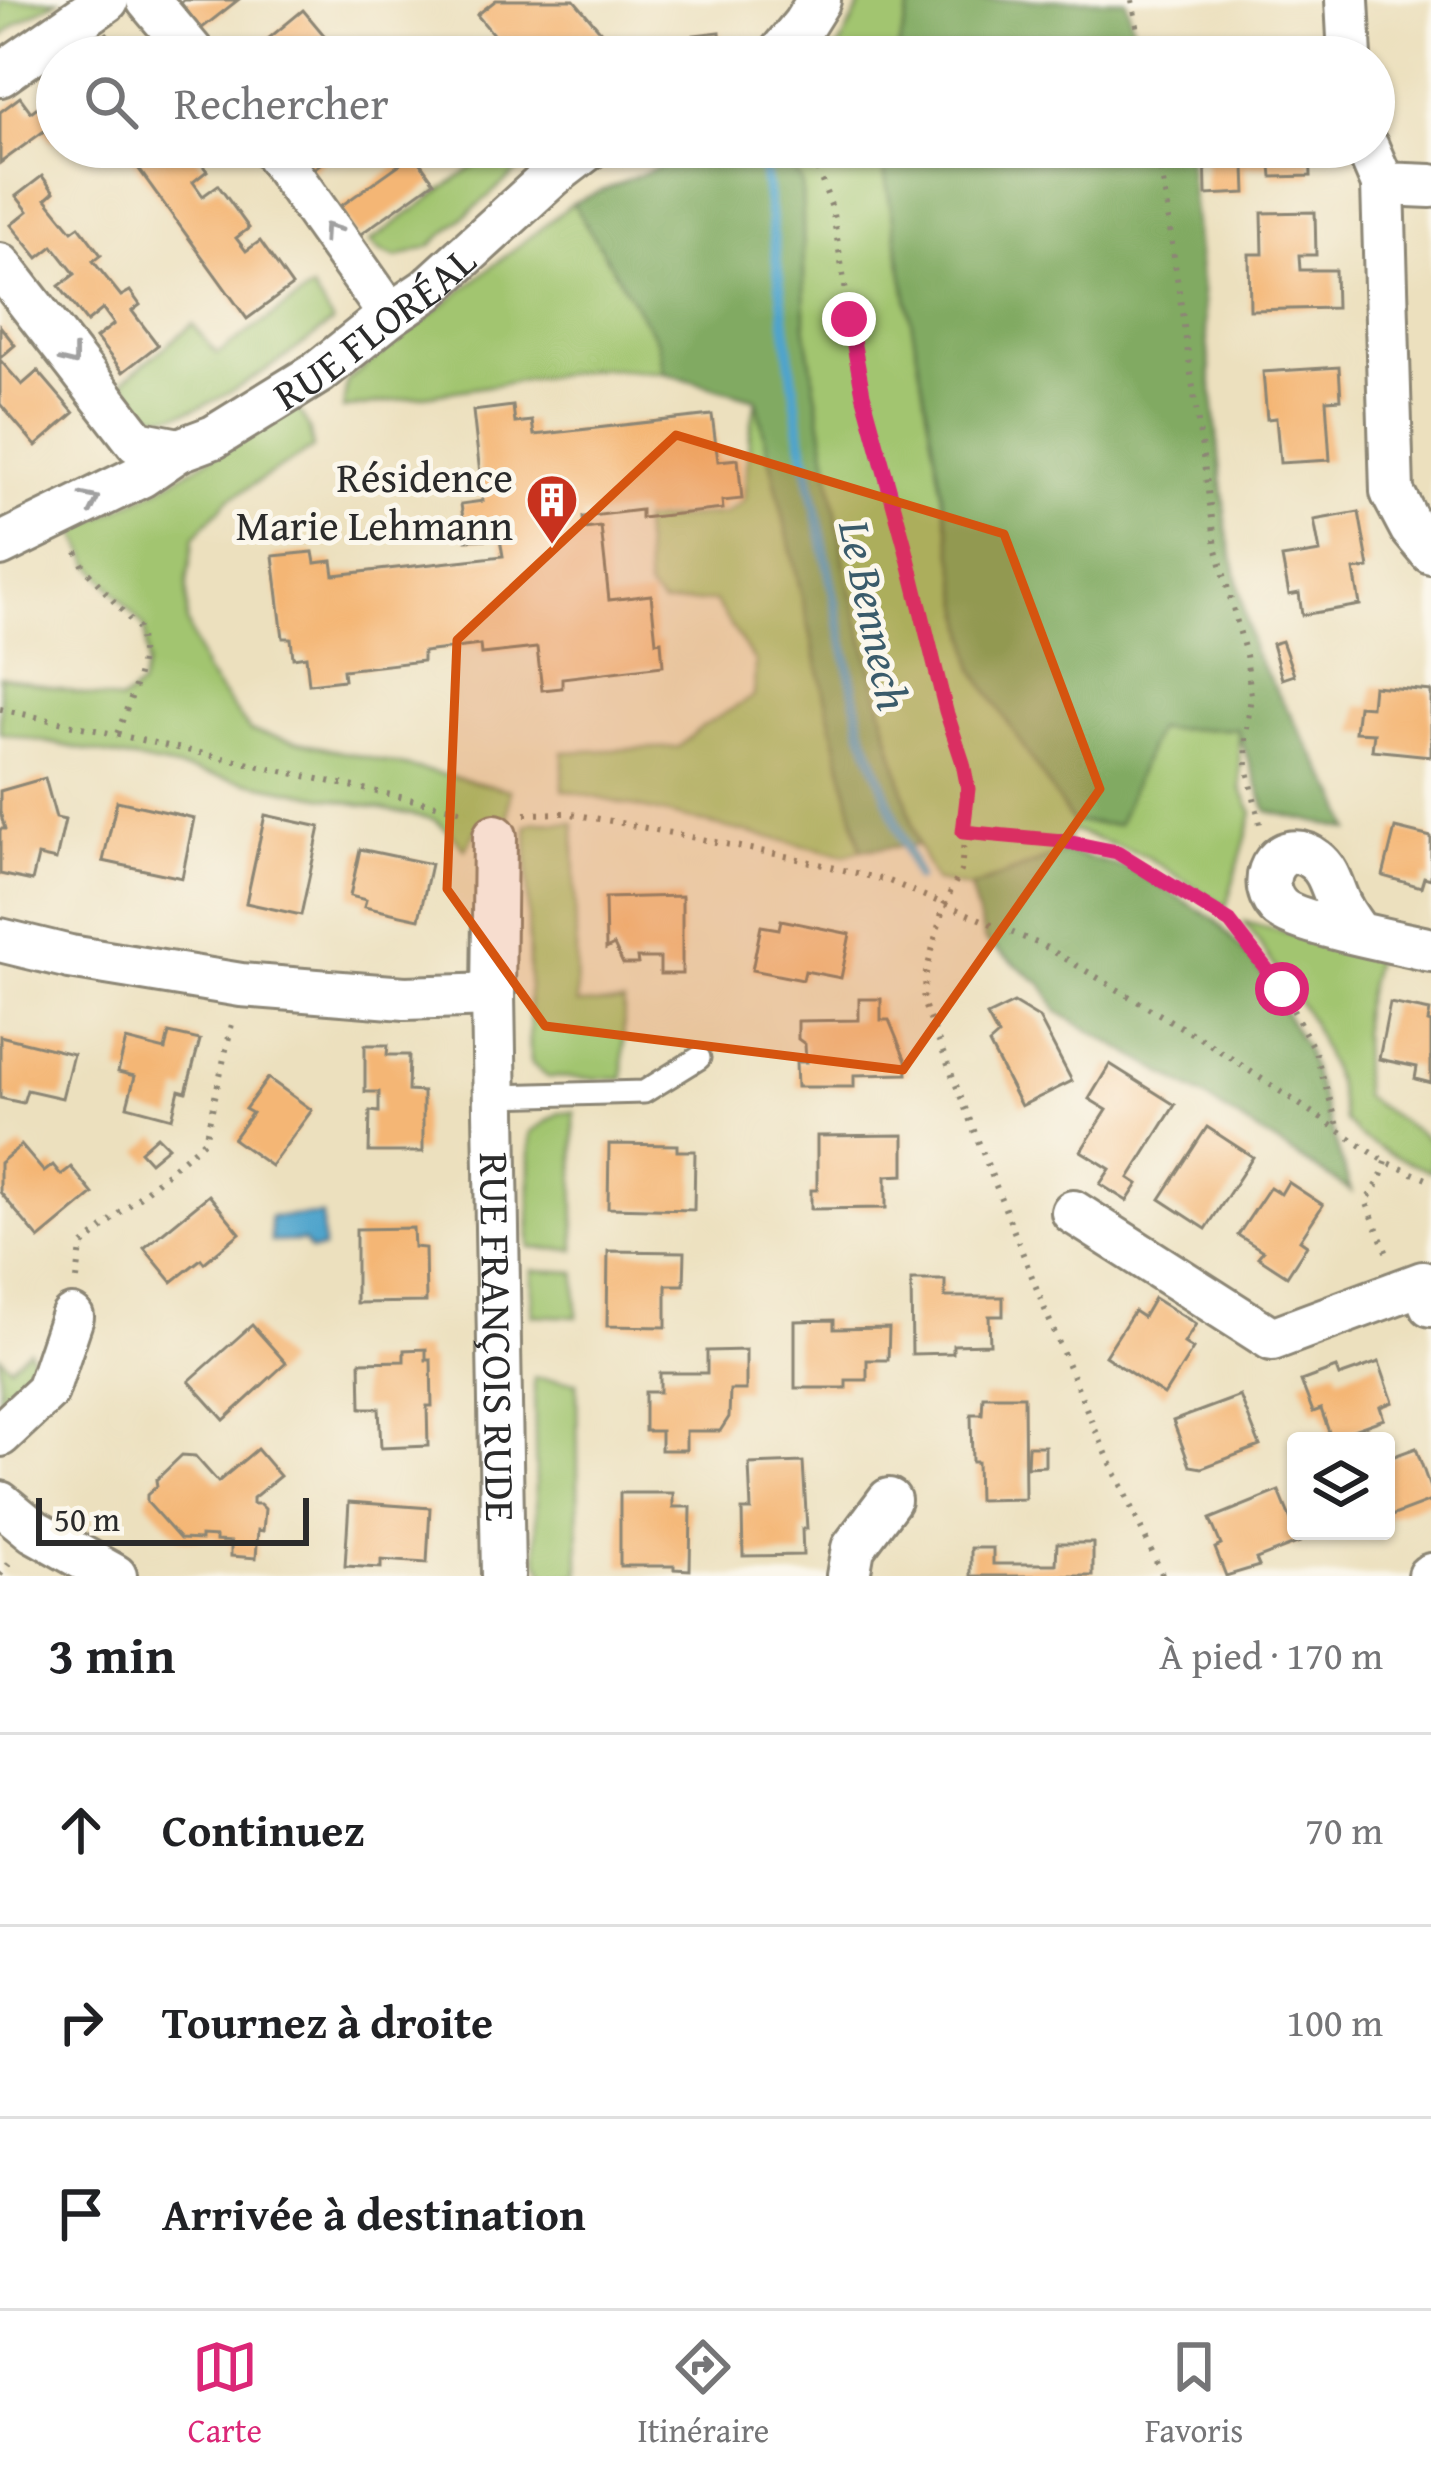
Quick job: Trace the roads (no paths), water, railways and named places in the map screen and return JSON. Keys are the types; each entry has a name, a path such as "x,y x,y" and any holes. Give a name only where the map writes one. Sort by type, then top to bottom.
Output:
{"street":[{"path":"56,36 107,0"},
{"path":"148,0 178,36"},
{"path":"794,36 819,0"},
{"path":"1347,0 1348,36"},
{"path":"0,75 36,50"},
{"path":"287,168 389,315"},
{"name":"RUE FLORÉAL","path":"0,545 141,476 179,450 214,437 320,372 427,290 562,168"},
{"path":"1375,168 1392,492 1411,528 1431,552"},
{"path":"1381,168 1431,186"},
{"path":"0,265 136,442 179,450"},
{"name":"RUE FRANÇOIS RUDE","path":"495,836 493,995 503,1576"},
{"path":"1269,870 1269,885 1278,906 1299,920 1431,950"},
{"path":"0,940 70,957 241,985 406,998 493,995"},
{"path":"1073,1212 1272,1339 1416,1298"},
{"path":"0,1436 47,1390 72,1317"},
{"path":"848,1576 853,1548 889,1499"},
{"path":"0,1503 34,1531 115,1576"}],"lane":[{"name":"RUE FRANÇOIS RUDE","path":"496,1096 644,1092 699,1058"}],"water":[{"path":"322,1215 323,1249 311,1250 303,1241 271,1242 270,1217"}],"waterway":[{"name":"Le Bennech","path":"764,168 800,432 861,727 917,877"}],"place":[{"name":"Résidence Marie Lehmann","path":"552,546"}]}
